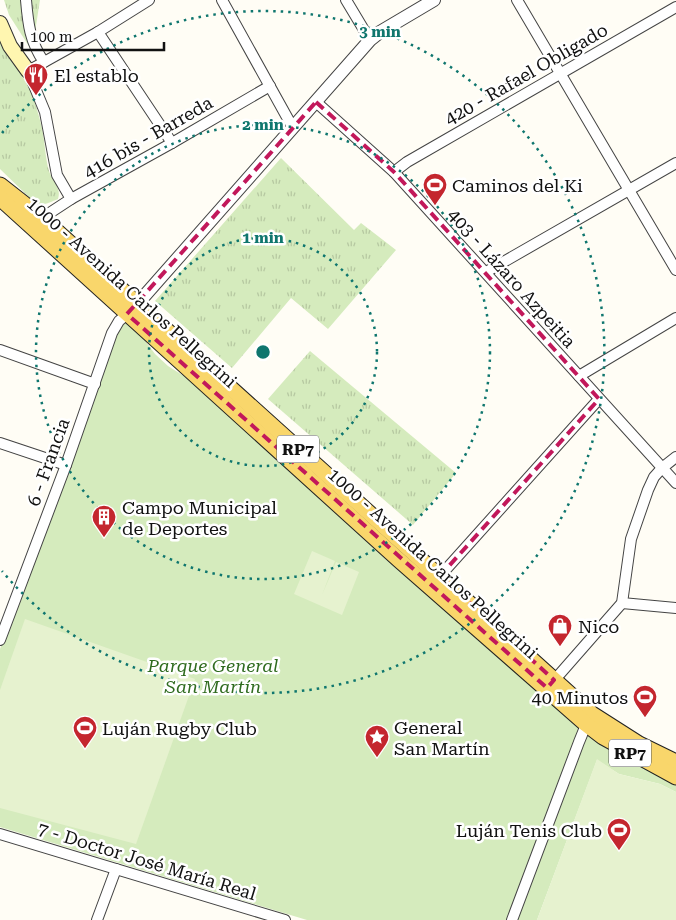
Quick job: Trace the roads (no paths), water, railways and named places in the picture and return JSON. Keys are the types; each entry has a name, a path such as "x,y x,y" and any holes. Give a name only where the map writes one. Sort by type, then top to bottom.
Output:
{"main road":[{"path":"0,23 5,42 28,71"},
{"name":"1000 - Avenida Carlos Pellegrini","path":"0,185 42,218 133,309 399,560 550,684 589,719 603,737 676,776"},
{"name":"1000 - Avenida Carlos Pellegrini","path":"0,198 133,309 440,576 550,684"},
{"name":"1000 - Avenida Carlos Pellegrini","path":"589,719 676,762"}],"street":[{"path":"26,0 28,28 37,51 44,62"},
{"path":"71,199 58,175 44,112 28,71 98,32 149,0"},
{"path":"222,0 293,128"},
{"path":"346,0 370,40"},
{"path":"133,309 370,40 434,0"},
{"path":"517,0 676,270"},
{"name":"420 - Rafael Obligado","path":"394,172 408,162 676,7"},
{"path":"98,32 172,143"},
{"name":"416 bis - Barreda","path":"42,218 71,199 270,86"},
{"name":"403 - Lázaro Azpeitia","path":"316,102 394,172 676,483"},
{"path":"486,272 676,163"},
{"name":"6 - Francia","path":"0,638 66,465 112,333 119,321 133,309"},
{"path":"579,376 676,318"},
{"path":"0,350 95,384"},
{"path":"440,576 599,399"},
{"path":"0,443 66,465"},
{"path":"550,684 622,603 631,539 648,490 662,468 676,457"},
{"path":"622,603 676,608"},
{"path":"512,920 589,719"},
{"name":"7 - Doctor José María Real","path":"0,834 285,920"},
{"path":"97,920 116,868"}],"place":[{"name":"El establo","path":"36,96"},
{"name":"Caminos del Ki","path":"435,206"},
{"name":"Campo Municipal de Deportes","path":"104,538"},
{"name":"Nico","path":"560,647"},
{"name":"40 Minutos","path":"645,718"},
{"name":"Luján Rugby Club","path":"85,749"},
{"name":"General San Martín","path":"377,758"},
{"name":"Luján Tenis Club","path":"619,851"}],"park label":[{"name":"Parque General San Martín","path":"213,675"}]}
